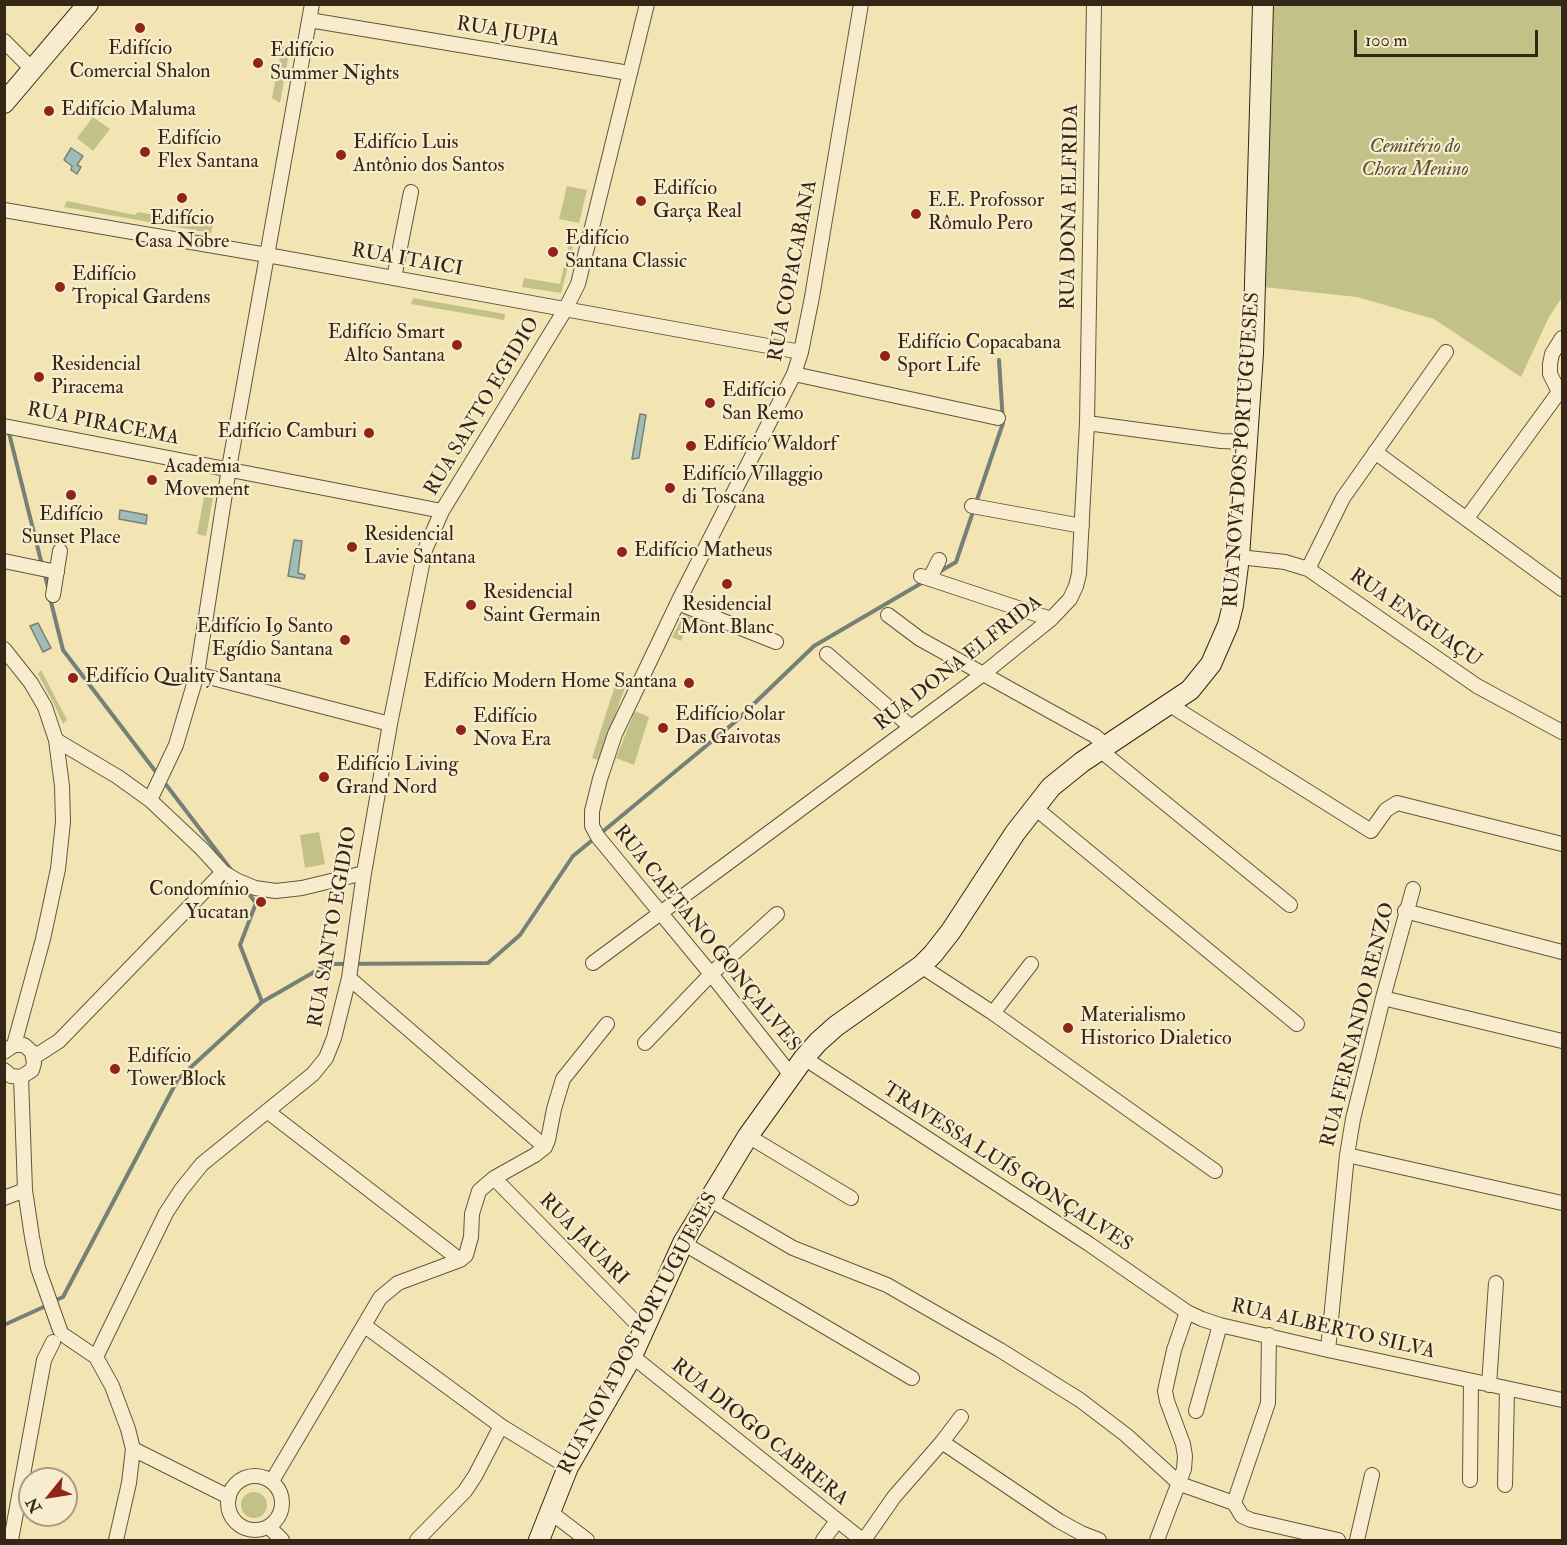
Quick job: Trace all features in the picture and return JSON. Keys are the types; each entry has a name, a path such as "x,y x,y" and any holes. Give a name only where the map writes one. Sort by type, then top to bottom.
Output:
{"street":[{"path":"4,103 88,4"},
{"path":"150,801 176,745 197,674 229,468 312,4"},
{"name":"RUA SANTO EGIDIO","path":"96,1358 166,1214 181,1190 202,1164 313,1074 326,1058 334,1038 349,978 364,873 390,724 425,550 442,511 565,310 579,280 647,4"},
{"name":"RUA COPACABANA","path":"592,826 592,811 600,779 615,734 678,603 794,374 801,352 861,4"},
{"name":"RUA DONA ELFRIDA","path":"593,963 983,674 1051,619 1070,598 1076,586 1082,526 1087,423 1094,4"},
{"name":"RUA NOVA DOS PORTUGUESES","path":"539,1540 567,1467 632,1356 682,1243 748,1136 791,1075 818,1042 836,1026 921,966 951,931 1034,807 1065,774 1170,705 1200,681 1216,654 1228,625 1233,605 1239,557 1256,278 1263,4"},
{"name":"RUA JUPIA","path":"309,20 629,73"},
{"path":"4,41 33,70"},
{"path":"394,278 411,192"},
{"name":"RUA ITAICI","path":"4,210 267,255 801,352"},
{"path":"1467,518 1561,390 1550,374 1550,364 1552,354 1563,338"},
{"path":"1308,569 1343,498 1446,352"},
{"path":"794,374 998,418"},
{"path":"1087,423 1221,441 1247,442"},
{"name":"RUA PIRACEMA","path":"4,426 442,511"},
{"path":"1375,452 1563,589"},
{"path":"972,506 1082,526"},
{"path":"53,595 60,551"},
{"name":"RUA ENGUAÇU","path":"1239,557 1285,562 1308,569 1477,686 1563,732"},
{"path":"939,560 925,577 1051,619"},
{"path":"4,561 57,572"},
{"path":"678,603 777,642"},
{"path":"888,615 920,639 1095,736 1103,748 1290,905"},
{"path":"4,649 31,683 45,707 56,740 62,786 63,822 58,869 43,939 9,1048"},
{"path":"827,654 911,727"},
{"path":"197,674 390,724"},
{"path":"1170,705 1371,831 1386,810 1397,803 1563,844"},
{"path":"56,740 118,777 150,801 202,849 223,872 236,880 255,888 276,891 302,888 364,873"},
{"path":"1034,807 1297,1024"},
{"name":"RUA CAETANO GONÇALVES","path":"592,826 598,837 791,1075"},
{"path":"34,1057 59,1041 223,872"},
{"name":"RUA FERNANDO RENZO","path":"1328,1350 1347,1155 1353,1119 1413,889"},
{"path":"1406,911 1563,952"},
{"path":"645,1043 711,974 777,914"},
{"path":"993,1013 1031,964"},
{"path":"921,966 993,1013 1215,1171"},
{"path":"349,978 545,1147"},
{"path":"1383,998 1563,1041"},
{"path":"272,1481 380,1298 398,1283 460,1260 466,1255 479,1191 494,1178 545,1147 563,1079 607,1024"},
{"path":"4,1070 11,1076 21,1077 32,1070 34,1057 29,1048 19,1044 9,1048"},
{"name":"TRAVESSA LUÍS GONÇALVES","path":"804,1058 1062,1225 1187,1312"},
{"path":"21,1077 25,1190 38,1268 59,1338 96,1358 121,1407 133,1449 129,1483 116,1540"},
{"path":"267,1111 460,1260"},
{"path":"748,1136 851,1198"},
{"path":"1347,1155 1563,1203"},
{"name":"RUA JAUARI","path":"494,1178 643,1330"},
{"path":"4,1198 25,1190"},
{"path":"709,1198 793,1248 887,1285 1000,1350 1080,1400 1126,1435 1180,1484 1234,1503"},
{"path":"682,1243 912,1378"},
{"path":"1489,1385 1496,1283"},
{"path":"1157,1540 1180,1484 1185,1456 1165,1391 1174,1350 1187,1312"},
{"name":"RUA ALBERTO SILVA","path":"1187,1312 1220,1325 1508,1390 1563,1400"},
{"path":"1196,1410 1220,1325"},
{"path":"364,1326 501,1426 567,1467"},
{"path":"1269,1335 1268,1403 1234,1503 1242,1516 1251,1520 1338,1540"},
{"path":"11,1540 44,1360 59,1338"},
{"name":"RUA DIOGO CABRERA","path":"632,1356 863,1540"},
{"path":"1470,1480 1471,1381"},
{"path":"1505,1485 1508,1390"},
{"path":"863,1540 894,1497 942,1442 960,1417"},
{"path":"417,1540 465,1491 501,1426"},
{"path":"942,1442 1059,1521 1099,1540"},
{"path":"133,1449 229,1497"},
{"path":"256,1475 272,1481 280,1490 283,1500 282,1511 277,1520 259,1530 239,1525 232,1517 229,1507 232,1488 238,1481 256,1475"},
{"path":"1357,1540 1372,1475"},
{"path":"549,1511 588,1540"},
{"path":"823,1540 837,1521"},
{"path":"268,1527 282,1540"}],"green space":[{"name":"Cemitério do Chora Menino","path":"1272,5 1562,5 1562,297 1549,317 1521,377 1434,319 1357,297 1263,287"},
{"path":"282,46 290,48 280,103 272,98"},
{"path":"93,117 110,129 93,151 77,138"},
{"path":"567,186 587,190 579,223 559,219"},
{"path":"67,201 135,215 138,212 213,225 211,233 64,207"},
{"path":"572,231 577,232 561,293 522,287 524,278 560,284"},
{"path":"413,298 505,314 504,320 411,304"},
{"path":"204,497 213,498 206,536 197,534"},
{"path":"684,614 691,617 681,641 672,637"},
{"path":"41,670 67,720 63,724 38,674"},
{"path":"617,679 627,682 599,760 592,758"},
{"path":"635,711 649,717 634,765 616,758"},
{"path":"319,832 325,864 305,868 300,835"},
{"path":"254,1492 263,1496 267,1505 263,1514 254,1518 245,1514 241,1505 245,1496"}],"water":[{"path":"71,148 83,156 77,165 81,167 77,174 64,160"},
{"path":"640,414 646,415 639,458 632,459"},
{"path":"120,510 147,515 146,524 119,519"},
{"path":"294,540 302,541 298,573 305,575 304,579 288,576"},
{"path":"38,623 51,648 43,652 30,626"}],"waterway":[{"path":"939,572 956,562 1003,423 999,360"},
{"path":"8,429 42,565"},
{"path":"44,572 49,591"},
{"path":"601,833 735,722 814,646 925,581"},
{"path":"50,598 63,650 159,776"},
{"path":"164,782 232,871"},
{"path":"54,1301 63,1297 178,1079 262,1002 328,964 488,963 520,935 573,856 595,838"},
{"path":"245,889 256,903 240,945 262,1002"},
{"path":"4,1325 48,1305"}],"place":[{"name":"Edifício Comercial Shalon","path":"140,28"},
{"name":"Edifício Summer Nights","path":"258,63"},
{"name":"Edifício Maluma","path":"49,111"},
{"name":"Edifício Flex Santana","path":"145,152"},
{"name":"Edifício Luis Antônio dos Santos","path":"341,155"},
{"name":"Edifício Casa Nobre","path":"182,198"},
{"name":"Edifício Garça Real","path":"641,201"},
{"name":"E.E. Profossor Rômulo Pero","path":"916,214"},
{"name":"Edifício Santana Classic","path":"553,252"},
{"name":"Edifício Tropical Gardens","path":"60,287"},
{"name":"Edifício Smart Alto Santana","path":"457,345"},
{"name":"Edifício Copacabana Sport Life","path":"885,356"},
{"name":"Residencial Piracema","path":"39,377"},
{"name":"Edifício San Remo","path":"710,403"},
{"name":"Edifício Camburi","path":"369,433"},
{"name":"Edifício Waldorf","path":"691,446"},
{"name":"Academia Movement","path":"152,480"},
{"name":"Edifício Villaggio di Toscana","path":"670,488"},
{"name":"Edifício Sunset Place","path":"71,495"},
{"name":"Residencial Lavie Santana","path":"352,547"},
{"name":"Edifício Matheus","path":"622,552"},
{"name":"Residencial Mont Blanc","path":"727,584"},
{"name":"Residencial Saint Germain","path":"471,605"},
{"name":"Edifício I9 Santo Egídio Santana","path":"345,640"},
{"name":"Edifício Quality Santana","path":"73,678"},
{"name":"Edifício Modern Home Santana","path":"689,683"},
{"name":"Edifício Solar Das Gaivotas","path":"663,728"},
{"name":"Edifício Nova Era","path":"461,730"},
{"name":"Edifício Living Grand Nord","path":"324,777"},
{"name":"Condomínio Yucatan","path":"261,902"},
{"name":"Materialismo Historico Dialetico","path":"1068,1028"},
{"name":"Edifício Tower Block","path":"115,1069"}]}
